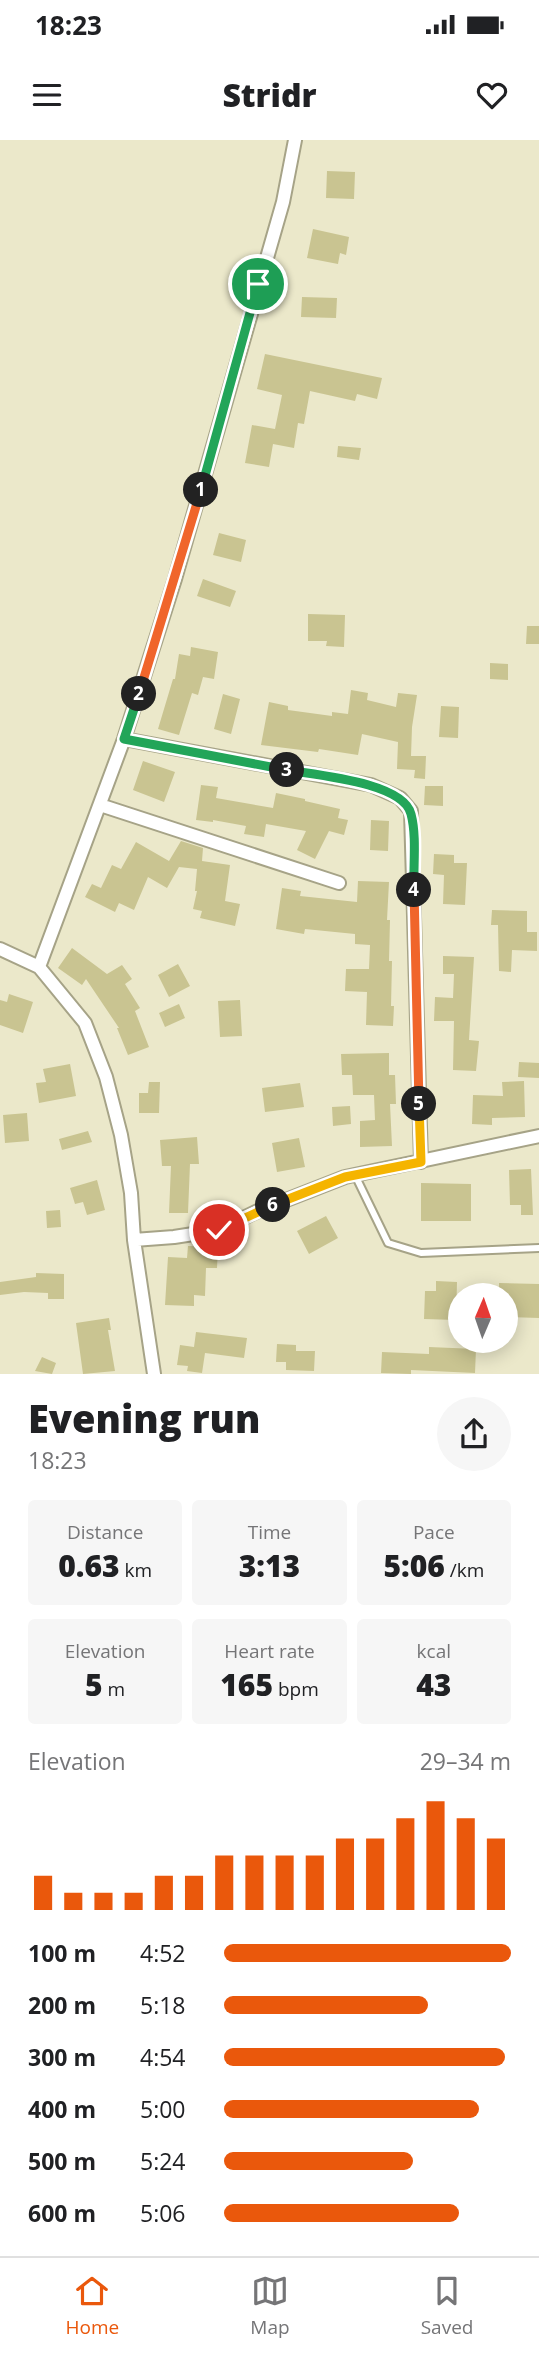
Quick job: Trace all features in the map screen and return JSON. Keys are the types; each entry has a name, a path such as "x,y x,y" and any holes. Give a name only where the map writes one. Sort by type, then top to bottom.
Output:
{"street":[{"path":"39,967 124,739 223,413 283,202 295,140"},
{"path":"124,739 371,785 400,798 411,811 421,1162"},
{"path":"100,805 339,883"},
{"path":"0,949 39,967 85,1023 106,1077 131,1193 134,1240 154,1374"},
{"path":"134,1240 219,1230 258,1211 355,1175 539,1136"}],"lane":[{"path":"355,1175 388,1243 421,1253 539,1248"}],"building":[{"path":"327,171 355,172 354,199 326,198"},
{"path":"313,229 349,237 346,255 340,253 338,264 307,258"},
{"path":"302,297 337,298 336,318 301,317"},
{"path":"265,354 382,378 377,399 357,394 355,401 310,391 304,424 298,423 294,448 273,444 269,467 245,463 252,425 275,429 282,395 257,389"},
{"path":"338,446 361,448 359,460 337,457"},
{"path":"219,533 246,540 241,562 213,555"},
{"path":"203,579 236,591 230,607 197,596"},
{"path":"308,614 345,615 344,647 326,646 327,641 308,641"},
{"path":"527,626 539,626 539,644 526,644"},
{"path":"191,647 218,652 214,679 203,677 198,695 192,693 179,735 158,729 175,679 179,654 190,656"},
{"path":"490,663 508,664 508,680 490,679"},
{"path":"351,690 368,693 367,700 396,707 398,693 417,695 411,756 426,756 425,779 414,778 415,770 397,769 398,742 362,734 358,755 261,745 269,702 288,706 288,710 332,716 332,712 348,714"},
{"path":"223,694 240,699 231,734 214,729"},
{"path":"441,706 459,707 458,738 439,737"},
{"path":"143,761 175,772 164,802 133,790"},
{"path":"201,785 218,787 216,798 273,808 276,793 340,809 338,818 348,820 344,835 329,831 315,859 297,850 306,831 266,824 264,837 244,834 246,826 196,820"},
{"path":"425,786 443,786 443,806 424,805"},
{"path":"371,820 389,821 388,851 370,850"},
{"path":"181,841 203,848 202,861 230,865 225,901 240,904 235,926 200,918 202,911 193,909 197,891 197,869 179,867 167,888 148,877 134,910 119,903 115,912 85,897 92,884 101,888 112,865 121,869 136,842 169,861"},
{"path":"434,854 454,855 454,863 467,863 465,905 443,904 444,875 433,874"},
{"path":"358,881 389,882 387,920 390,920 389,961 392,961 393,1026 366,1025 367,992 345,991 346,969 369,969 370,945 355,944 355,934 305,929 304,934 276,929 282,888 301,891 300,896 357,902"},
{"path":"492,910 527,911 527,932 537,932 537,951 512,950 511,972 499,971 498,925 491,925"},
{"path":"72,948 107,974 122,965 132,979 125,984 140,1008 135,1011 149,1047 128,1055 119,1028 86,979 82,985 58,968"},
{"path":"443,956 474,957 469,1040 479,1041 476,1071 453,1070 454,1021 434,1021 435,997 453,998 454,974 443,974"},
{"path":"178,964 190,986 169,997 158,975"},
{"path":"9,994 33,1002 23,1033 0,1025 0,1000 7,1002"},
{"path":"240,1000 242,1036 220,1037 218,1001"},
{"path":"179,1004 185,1018 165,1027 159,1013"},
{"path":"389,1053 389,1075 395,1075 396,1104 390,1104 392,1146 360,1147 360,1121 375,1120 374,1095 353,1095 352,1075 342,1075 341,1054"},
{"path":"519,1062 539,1063 539,1078 518,1077"},
{"path":"70,1064 76,1096 39,1103 36,1083 46,1082 43,1069"},
{"path":"524,1081 525,1117 492,1118 492,1125 472,1124 473,1095 503,1096 502,1082"},
{"path":"149,1082 160,1082 159,1113 139,1113 139,1093 148,1093"},
{"path":"300,1083 304,1107 265,1112 262,1088"},
{"path":"350,1106 351,1124 333,1126 332,1107"},
{"path":"27,1113 29,1141 5,1143 3,1115"},
{"path":"88,1131 92,1142 62,1150 59,1139"},
{"path":"197,1137 199,1164 190,1164 188,1213 169,1213 171,1166 162,1166 160,1140"},
{"path":"299,1138 305,1167 277,1172 272,1143"},
{"path":"531,1169 533,1215 521,1215 521,1205 510,1205 509,1170"},
{"path":"97,1180 105,1210 87,1215 83,1202 75,1204 70,1188"},
{"path":"421,1183 471,1184 471,1221 421,1221"},
{"path":"60,1210 61,1227 47,1228 46,1211"},
{"path":"326,1216 338,1238 309,1254 297,1231"},
{"path":"188,1246 218,1247 217,1268 206,1268 205,1296 194,1295 194,1306 165,1305 168,1257 187,1258"},
{"path":"36,1273 64,1274 64,1299 48,1299 48,1293 0,1295 0,1282 36,1277"},
{"path":"436,1281 457,1282 448,1283 448,1320 424,1319 425,1291 436,1291"},
{"path":"518,1283 539,1284 539,1318 518,1317"},
{"path":"109,1318 111,1330 108,1330 115,1371 83,1374 76,1323"},
{"path":"196,1332 247,1338 244,1358 205,1353 202,1373 187,1371 188,1366 177,1365 180,1345 194,1347"},
{"path":"277,1344 296,1345 296,1351 315,1351 314,1371 286,1370 286,1362 276,1362"},
{"path":"429,1347 448,1348 448,1353 476,1353 475,1373 411,1370 411,1374 381,1373 382,1352 429,1354"},
{"path":"42,1357 56,1363 52,1374 35,1371"}],"route":[{"path":"219,1230 258,1211 345,1177 421,1162 411,811 400,798 371,785 124,739 175,579 258,284"}]}
